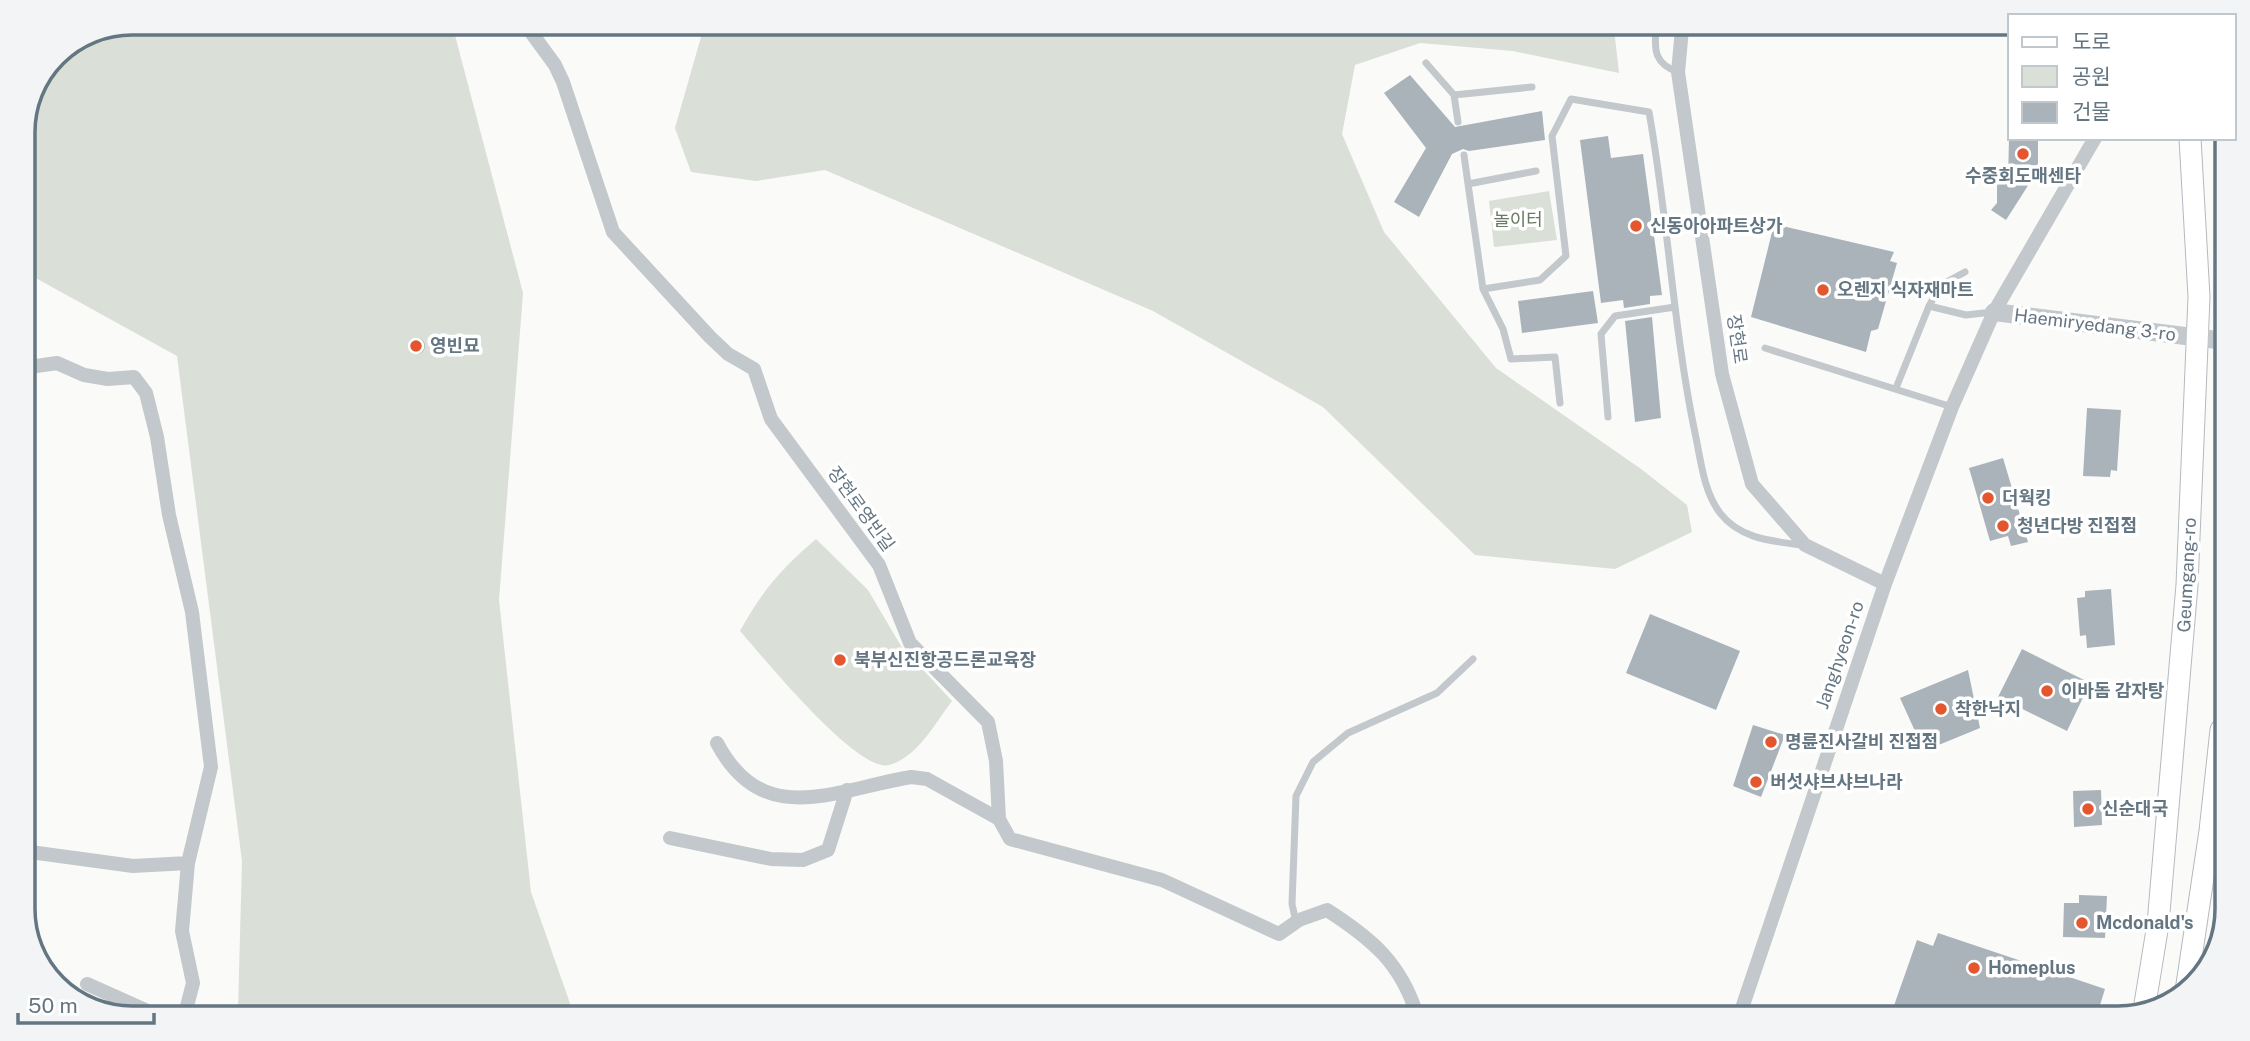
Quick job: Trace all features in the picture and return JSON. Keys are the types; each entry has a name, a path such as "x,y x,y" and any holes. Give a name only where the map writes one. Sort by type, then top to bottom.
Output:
{"main road":[{"name":"Geumgang-ro","path":"2145,1002 2153,960 2188,585 2198,242 2190,140"},
{"path":"2188,975 2215,785"},
{"path":"2140,1003 2153,960"}],"street":[{"name":"장현로영빈길","path":"533,35 555,65 563,82 613,232 710,337 728,354 754,369 771,419 879,565 910,643 988,722 996,761 999,819"},
{"name":"장현로","path":"1681,35 1678,72 1722,373 1752,484 1805,545 1885,584"},
{"path":"1994,312 2094,140"},
{"name":"Haemiryedang 3-ro","path":"1994,312 2215,340"},
{"name":"Janghyeon-ro","path":"1743,1006 1885,584 1952,407 1994,312"},
{"path":"35,366 57,363 84,375 108,379 134,377 146,393 157,437 169,515 192,612 211,767 188,863 182,931 193,983 187,1006"},
{"path":"717,743 725,758 756,790 774,797 803,797 911,777 927,779 999,819 1010,839 1162,880 1263,930 1279,934 1296,922 1327,911 1351,926 1393,962 1410,992 1414,1006"},
{"path":"670,838 771,859 803,860 828,850 847,790"},
{"path":"35,853 133,866 188,863"},
{"path":"87,985 136,1006"}],"lane":[{"path":"1656,35 1656,57 1664,67 1678,72"},
{"path":"1426,63 1454,95 1458,122"},
{"path":"1454,95 1532,87"},
{"path":"1483,289 1540,280 1566,256 1552,136 1571,100 1649,112 1661,180 1683,376 1708,494 1721,515 1741,531 1760,539 1805,545"},
{"path":"1464,155 1483,289 1503,328 1511,359 1555,357 1560,403"},
{"path":"1468,184 1536,171"},
{"path":"1896,388 1929,306 1941,285 1965,272"},
{"path":"1929,306 1966,315 1994,312"},
{"path":"1608,417 1601,334 1615,316 1675,307"},
{"path":"1765,348 1952,407"},
{"path":"1296,922 1292,904 1296,796 1313,762 1348,733 1437,693 1473,659"},
{"path":"1833,737 1856,745"}],"green space":[{"path":"455,35 523,293 499,600 531,892 571,1006 238,1006 242,861 177,356 35,278 35,126 38,107 55,73 68,59 84,48 119,36"},
{"path":"698,35 1615,35 1619,73 1513,51 1420,43 1355,65 1342,134 1384,232 1496,368 1641,469 1687,505 1692,532 1615,569 1475,555 1323,407 1153,311 825,170 756,181 691,172 675,128 701,37"},
{"name":"놀이터","path":"1549,191 1557,240 1494,247 1489,201"},
{"name":"북부신진항공드론교육장","path":"816,539 868,590 901,646 952,701 917,747 889,765 874,763 834,733 740,631 773,581"}],"building":[{"path":"1410,75 1455,127 1542,111 1545,140 1469,151 1463,149 1452,154 1419,217 1394,202 1426,148 1384,93"},
{"path":"1608,136 1611,158 1643,154 1662,295 1650,296 1650,304 1624,308 1623,300 1601,303 1580,140"},
{"name":"수중회도매센타","path":"2009,140 2038,140 2038,170 2006,220 1991,210 1997,203 1997,183 2008,181"},
{"name":"오렌지 식자재마트","path":"1774,224 1894,252 1890,261 1897,263 1878,329 1871,331 1866,352 1751,317"},
{"path":"1593,291 1598,323 1522,333 1518,301"},
{"path":"1652,317 1661,418 1635,422 1625,321"},
{"name":"영빈묘","path":"417,338 425,346 417,354 409,346"},
{"path":"2087,408 2121,410 2117,471 2111,470 2110,477 2083,476"},
{"path":"2003,458 2028,542 2011,546 2008,536 1990,541 1969,468"},
{"path":"2111,589 2115,645 2087,648 2086,635 2080,636 2077,598 2085,597 2085,591"},
{"path":"1650,614 1740,651 1716,710 1626,673"},
{"path":"2022,649 2090,683 2067,731 1998,697"},
{"name":"착한낙지","path":"1968,670 1980,728 1924,751 1900,698"},
{"path":"1753,725 1785,735 1761,797 1733,786"},
{"path":"2101,790 2102,825 2074,827 2073,791"},
{"path":"2079,895 2107,896 2105,938 2063,937 2064,903 2079,903"},
{"name":"Homeplus","path":"1938,933 2105,989 2100,1006 1894,1006 1917,940 1933,946"}],"place":[{"name":"수중회도매센타","path":"2023,154"},
{"name":"신동아아파트상가","path":"1636,226"},
{"name":"오렌지 식자재마트","path":"1823,290"},
{"name":"영빈묘","path":"416,346"},
{"name":"더웍킹","path":"1988,498"},
{"name":"청년다방 진접점","path":"2003,526"},
{"name":"북부신진항공드론교육장","path":"840,660"},
{"name":"이바돔 감자탕","path":"2047,691"},
{"name":"착한낙지","path":"1941,709"},
{"name":"명륜진사갈비 진접점","path":"1771,742"},
{"name":"버섯샤브샤브나라","path":"1756,782"},
{"name":"신순대국","path":"2088,809"},
{"name":"Mcdonald's","path":"2082,923"},
{"name":"Homeplus","path":"1974,968"}]}
